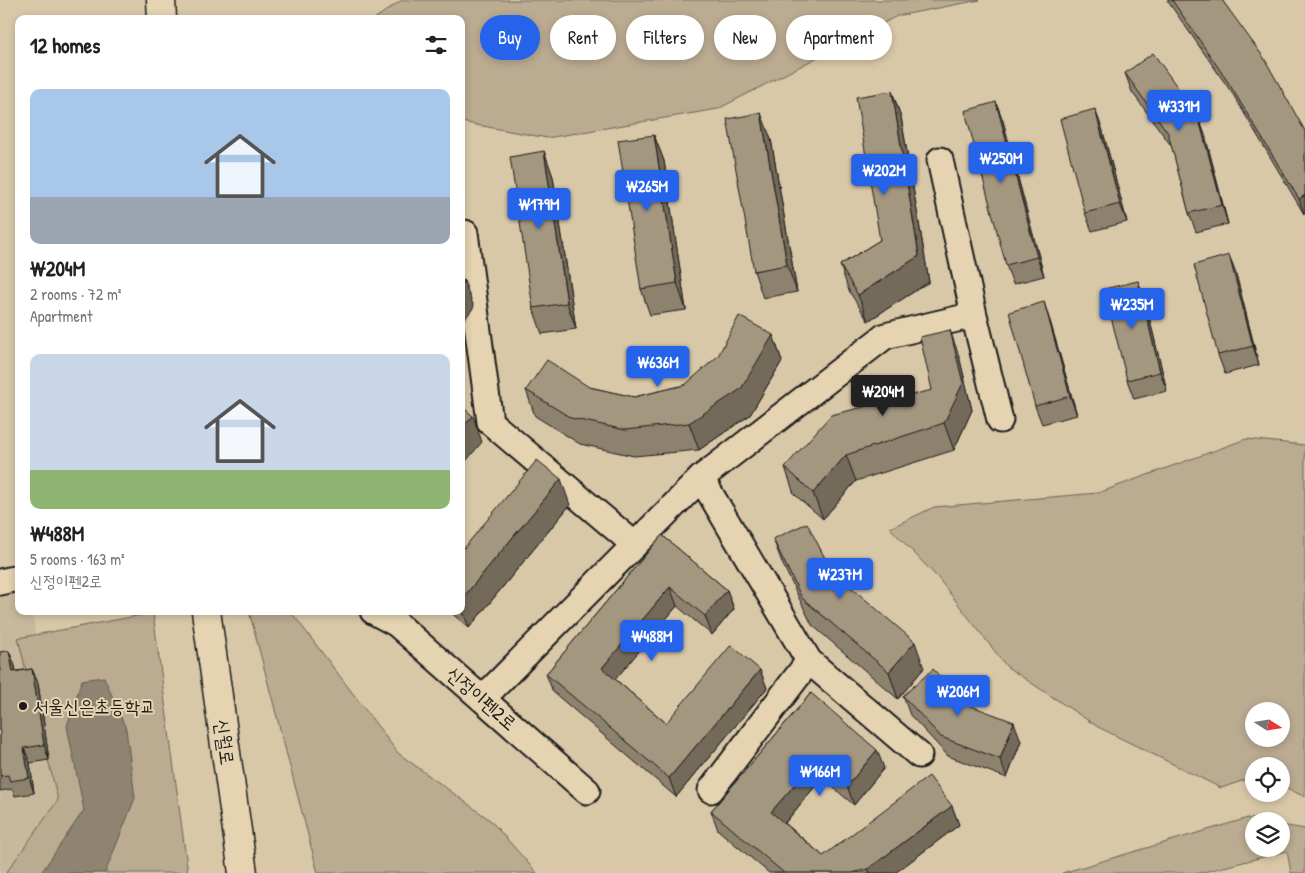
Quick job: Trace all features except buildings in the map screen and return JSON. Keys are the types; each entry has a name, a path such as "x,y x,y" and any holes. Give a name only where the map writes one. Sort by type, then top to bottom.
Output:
{"main road":[{"path":"161,0 162,15"},
{"name":"신월로","path":"207,615 243,873"}],"street":[{"path":"940,160 974,315 1000,420"},
{"path":"465,233 490,422 635,545"},
{"path":"482,699 701,478 885,336 974,315"},
{"path":"701,478 808,661 919,755"},
{"path":"0,582 15,579"},
{"name":"신정이펜2로","path":"380,615 397,624 587,791"},
{"path":"711,790 808,661"}],"shaded area":[{"path":"402,0 980,0 897,16 892,19 892,15 786,15 786,60 812,60 718,109 547,138 465,123 465,15 380,15"},
{"path":"1246,439 1305,445 1305,797 1290,790 1290,757 1245,757 1245,780 1221,788 1098,727 1007,667 938,578 890,528 934,507 1098,493"},
{"name":"서울신은초등학교","path":"15,579 15,615 33,615 58,800 6,873 0,873 0,582"},
{"path":"142,615 153,615 188,873 6,873 58,800 18,638"},
{"path":"250,615 294,615 398,753 490,820 537,873 318,873"},
{"path":"104,677 126,729 135,798 105,873 41,873 84,810 67,726 82,680"},
{"path":"1245,819 1245,857 1263,857 1200,873 1062,873"},
{"path":"1290,826 1305,829 1305,873 1291,873 1288,857 1290,857"}],"place":[{"name":"서울신은초등학교","path":"23,706"}]}
